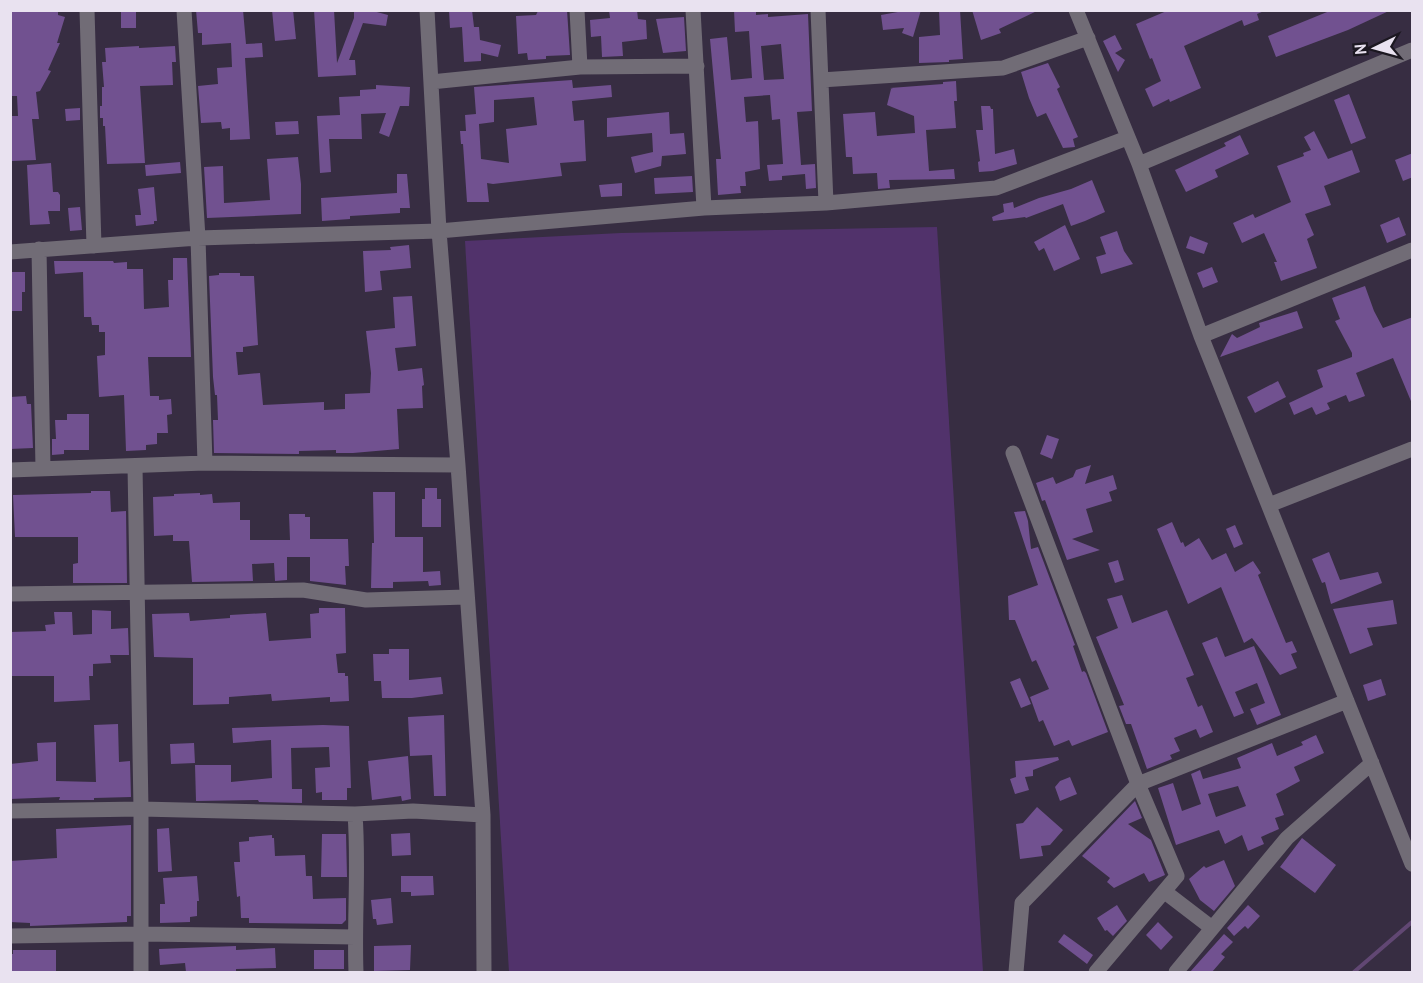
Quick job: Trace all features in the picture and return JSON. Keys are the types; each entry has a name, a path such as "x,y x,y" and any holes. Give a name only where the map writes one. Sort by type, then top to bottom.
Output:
{"street":[{"path":"87,10 94,246"},
{"path":"184,10 198,238 205,463"},
{"path":"427,10 439,231 483,815 484,972"},
{"path":"577,10 580,67"},
{"path":"693,10 704,208"},
{"path":"818,10 826,203"},
{"path":"1076,10 1139,164 1201,336 1413,864"},
{"path":"821,80 1003,68 1088,38"},
{"path":"1139,164 1413,50"},
{"path":"431,82 580,67 697,66"},
{"path":"10,252 198,238 439,231 704,208 826,203 996,188 1127,138"},
{"path":"39,249 43,469"},
{"path":"1201,336 1413,250"},
{"path":"1269,505 1413,448"},
{"path":"1013,453 1138,784 1178,876 1096,972"},
{"path":"10,470 205,463 458,465"},
{"path":"135,466 141,809 141,972"},
{"path":"10,594 303,590 366,600 466,597"},
{"path":"1016,972 1022,903 1138,784 1347,701"},
{"path":"1176,972 1287,838 1372,763"},
{"path":"10,811 141,809 354,814 413,811 483,815"},
{"path":"354,814 358,853 356,972"},
{"path":"1165,892 1212,928"},
{"path":"10,936 141,934 355,937"}],"shaded area":[{"path":"937,227 983,972 509,972 465,241 621,233"}],"building":[{"path":"58,10 58,15 65,17 57,43 60,43 48,70 51,71 40,91 36,92 39,119 32,119 36,160 12,161 10,116 18,116 17,96 10,96 10,12"},
{"path":"136,10 136,28 121,28 121,11"},
{"path":"196,10 243,10 246,44 262,43 263,57 245,58 250,139 230,140 230,128 222,129 221,122 201,123 198,86 218,84 217,68 232,67 231,43 202,45 202,33 198,33"},
{"path":"272,10 293,10 296,39 275,41"},
{"path":"314,10 334,10 337,63 354,18 354,11 373,11 388,15 386,26 363,23 349,60 355,60 356,75 318,77"},
{"path":"449,10 472,10 474,27 479,27 480,40 501,45 498,57 481,53 481,61 464,62 462,27 450,28"},
{"path":"567,10 570,55 546,56 546,59 528,60 527,53 518,54 516,16 536,15 538,11"},
{"path":"609,10 637,10 638,19 646,20 647,39 622,42 623,56 602,57 601,36 591,37 590,20 610,18"},
{"path":"734,10 756,10 756,15 768,14 768,17 808,14 812,111 797,112 801,165 815,164 816,188 806,189 805,174 782,176 782,180 769,181 767,165 783,164 780,119 772,120 770,95 744,97 746,122 758,121 760,169 745,172 746,186 740,186 741,193 718,195 716,159 721,159 710,39 727,37 731,80 752,78 749,31 735,32","holes":["781,44 784,79 764,80 761,46"]},
{"path":"921,10 913,37 902,33 904,28 883,30 881,15"},
{"path":"939,10 960,10 963,59 919,63 919,37 940,35"},
{"path":"972,10 1039,10 999,29 1001,33 981,40"},
{"path":"1169,10 1264,11 1257,14 1259,20 1244,26 1242,20 1184,46 1201,88 1153,107 1145,89 1161,81 1136,24"},
{"path":"1332,10 1391,10 1348,30 1276,57 1268,36"},
{"path":"684,17 686,51 663,53 656,19"},
{"path":"1115,35 1122,49 1115,53 1125,60 1118,72 1103,41"},
{"path":"139,46 139,48 175,46 176,62 172,62 173,85 140,86 145,163 107,164 105,126 103,126 103,118 100,118 102,87 104,87 102,62 106,62 105,48"},
{"path":"1048,63 1060,87 1057,89 1078,137 1073,139 1075,147 1063,148 1046,113 1037,117 1029,98 1021,72"},
{"path":"572,80 573,88 611,85 612,97 572,101 574,121 584,120 586,161 560,163 562,176 487,183 489,202 467,202 460,131 466,131 465,115 476,114 474,87","holes":["534,97 537,125 506,129 509,163 481,159 479,124 494,122 494,100"]},
{"path":"956,81 957,101 954,101 956,128 926,130 929,171 954,169 955,179 889,180 890,188 878,189 877,173 853,174 852,157 846,157 843,114 875,112 877,136 915,133 914,116 887,105 891,89 893,89 890,88"},
{"path":"376,85 410,87 409,106 400,106 389,137 379,133 386,113 361,114 362,139 329,139 331,172 320,173 317,116 340,115 339,97 360,96 360,90 376,89"},
{"path":"1349,94 1366,138 1351,144 1334,100"},
{"path":"981,106 990,106 993,109 995,154 1014,149 1017,164 993,171 979,172 976,130 983,130"},
{"path":"80,108 80,120 66,121 65,109"},
{"path":"669,112 670,134 684,133 686,154 662,156 661,166 635,173 631,157 653,152 652,133 607,137 607,118"},
{"path":"298,121 299,134 276,135 275,122"},
{"path":"1314,131 1328,159 1352,150 1360,172 1324,186 1331,205 1305,214 1314,235 1307,239 1317,268 1281,281 1274,262 1277,262 1264,233 1242,243 1233,223 1253,214 1255,218 1291,202 1277,166 1304,156 1303,153 1311,150 1304,137"},
{"path":"1240,135 1249,154 1215,170 1218,177 1186,192 1175,170 1226,146 1224,143"},
{"path":"1413,153 1413,177 1403,181 1395,160"},
{"path":"298,157 301,214 207,218 204,167 223,166 224,203 270,200 267,159"},
{"path":"180,162 181,173 146,176 145,165"},
{"path":"51,163 53,192 58,192 60,195 60,211 48,211 50,224 30,225 27,165"},
{"path":"397,174 407,174 410,208 400,208 400,213 350,216 350,219 322,221 321,198 397,193"},
{"path":"692,176 693,192 655,194 654,178"},
{"path":"1092,180 1105,212 1085,221 1071,226 1063,204 1026,218 993,221 992,217 1004,212 1003,204 1013,202 1014,208"},
{"path":"622,183 622,196 601,197 599,185"},
{"path":"154,187 157,221 154,221 154,224 136,226 135,215 141,215 138,189"},
{"path":"80,207 82,230 70,231 68,208"},
{"path":"1399,217 1406,235 1387,243 1380,225"},
{"path":"1065,225 1080,259 1054,271 1044,248 1039,251 1034,242"},
{"path":"1117,231 1124,251 1133,264 1101,274 1096,257 1106,254 1100,237"},
{"path":"1190,236 1208,243 1204,254 1186,248"},
{"path":"409,245 411,268 380,271 382,290 365,292 363,251 391,250 390,247"},
{"path":"173,258 187,258 191,357 148,357 150,396 159,396 159,400 171,399 172,414 167,415 168,433 157,433 157,444 146,445 146,450 126,451 124,395 99,397 97,356 105,355 105,332 99,332 99,325 92,325 91,317 84,317 83,272 55,274 54,261 127,262 127,269 143,269 144,309 169,307 168,280 173,280"},
{"path":"1212,267 1218,282 1203,288 1197,273"},
{"path":"10,272 25,272 22,311 10,311"},
{"path":"219,273 254,276 258,345 243,347 243,352 236,352 238,375 260,373 263,405 324,402 324,410 345,409 345,394 370,393 371,373 366,331 395,328 393,297 412,296 416,346 395,348 398,371 422,368 423,408 397,409 399,449 353,453 336,453 336,450 299,451 299,454 214,453 213,420 218,420 217,395 215,395 213,377 209,276 219,275"},
{"path":"1365,286 1383,328 1413,317 1413,406 1393,358 1356,373 1365,396 1349,402 1346,395 1327,403 1330,409 1316,415 1312,407 1294,415 1289,403 1323,387 1317,370 1352,357 1335,321 1340,319 1332,298"},
{"path":"1297,311 1303,328 1220,357 1232,334 1237,338 1260,327 1259,323"},
{"path":"1278,381 1286,397 1255,413 1247,397"},
{"path":"26,396 27,404 31,404 33,448 10,449 10,397"},
{"path":"67,414 89,414 89,450 64,450 64,454 52,455 52,439 56,439 55,420 67,420"},
{"path":"1047,435 1059,439 1052,459 1040,454"},
{"path":"1091,465 1085,484 1113,475 1117,489 1109,492 1112,501 1086,509 1093,532 1072,539 1100,550 1067,560 1045,500 1042,501 1036,483 1053,477 1056,484 1073,477 1076,470"},
{"path":"425,488 437,488 437,499 441,499 441,527 422,527 422,499 425,499"},
{"path":"91,491 110,491 111,512 126,511 127,583 73,583 73,564 78,563 78,537 15,537 13,495 91,493"},
{"path":"373,492 395,492 395,537 423,537 423,572 440,571 441,585 429,586 428,581 393,582 393,588 371,588 372,543 374,543"},
{"path":"200,493 200,495 212,494 213,503 240,502 240,520 250,520 250,540 290,540 289,514 305,514 305,517 310,517 310,539 348,539 349,566 345,566 346,585 310,581 310,557 287,557 287,580 275,581 274,563 252,564 253,581 192,582 189,541 173,541 173,535 154,536 153,497"},
{"path":"1025,511 1031,549 1038,547 1075,645 1073,646 1082,672 1086,673 1108,732 1072,746 1069,740 1054,746 1043,720 1039,722 1030,697 1049,689 1036,660 1032,662 1015,620 1009,620 1008,596 1038,585 1014,512"},
{"path":"1172,522 1185,547 1199,538 1212,560 1226,553 1235,572 1253,561 1261,573 1258,575 1286,643 1292,641 1297,652 1291,654 1297,668 1280,675 1252,638 1244,643 1221,587 1188,604 1157,529"},
{"path":"1235,525 1243,544 1234,548 1226,529"},
{"path":"1329,552 1340,580 1378,572 1382,583 1331,604 1325,582 1322,583 1312,559"},
{"path":"1118,560 1124,580 1115,583 1108,563"},
{"path":"1122,595 1132,623 1167,610 1194,675 1186,678 1198,707 1202,705 1213,732 1200,738 1196,729 1174,738 1180,751 1170,755 1172,759 1147,769 1131,724 1126,724 1119,706 1124,705 1096,637 1118,628 1107,599"},
{"path":"1393,600 1397,624 1367,628 1373,645 1350,654 1333,609"},
{"path":"319,608 345,608 346,653 336,654 338,673 345,673 345,676 348,676 349,701 330,702 330,697 272,701 271,694 229,697 229,704 193,705 193,658 154,657 152,614 189,613 190,621 266,613 269,641 311,638 310,614 319,613"},
{"path":"92,610 111,611 111,629 128,628 129,655 110,655 111,663 93,664 93,676 89,676 90,700 54,702 54,676 10,676 10,632 46,631 45,625 55,624 54,612 72,612 73,635 92,634"},
{"path":"1217,637 1225,657 1254,646 1281,715 1257,725 1250,709 1265,703 1257,683 1235,692 1244,713 1234,717 1202,643"},
{"path":"389,649 409,649 409,680 441,677 443,694 412,698 382,698 381,681 374,681 373,654 389,654"},
{"path":"1020,678 1031,704 1021,708 1010,682"},
{"path":"1381,679 1386,695 1368,701 1363,685"},
{"path":"444,715 446,796 434,796 432,755 410,756 408,717"},
{"path":"118,724 119,762 130,761 131,797 94,798 94,800 59,800 60,797 10,799 10,764 38,761 37,743 56,742 56,781 96,782 94,725"},
{"path":"349,726 351,788 347,788 347,800 322,800 322,792 316,793 315,768 330,767 329,747 291,748 292,789 302,789 302,803 259,802 258,800 196,801 195,765 231,765 231,782 272,778 271,740 233,743 232,728"},
{"path":"1316,735 1324,753 1294,767 1300,781 1276,794 1284,815 1275,818 1279,829 1261,837 1264,844 1248,851 1242,835 1225,844 1219,830 1176,845 1158,788 1173,783 1182,811 1201,804 1191,774 1200,770 1203,779 1241,768 1237,758 1272,743 1277,756 1303,745 1301,742","holes":["1238,786 1246,806 1216,817 1208,794"]},
{"path":"194,743 195,763 171,764 170,744"},
{"path":"408,756 411,799 402,801 401,796 372,800 368,761"},
{"path":"1058,757 1059,760 1033,770 1033,776 1025,777 1029,790 1015,794 1010,779 1016,777 1015,761"},
{"path":"1070,777 1077,794 1060,801 1055,787 1060,781"},
{"path":"1135,801 1142,818 1128,824 1151,840 1165,875 1149,882 1144,873 1114,888 1107,882 1110,878 1082,856"},
{"path":"1037,807 1063,830 1050,845 1041,846 1043,856 1020,859 1016,824 1023,823"},
{"path":"131,825 131,916 127,916 127,922 30,926 30,923 10,922 10,861 57,858 56,829"},
{"path":"169,828 172,871 158,872 157,829"},
{"path":"410,833 411,855 392,856 391,834"},
{"path":"322,834 346,834 347,877 321,877"},
{"path":"272,835 275,856 305,855 306,876 312,876 313,899 346,898 346,920 342,924 249,923 249,918 241,918 234,862 240,862 239,842 249,841 249,837"},
{"path":"1302,838 1336,865 1315,893 1280,867"},
{"path":"1224,860 1235,886 1214,911 1200,900 1189,879 1204,866 1206,868"},
{"path":"197,876 199,901 197,901 197,916 190,917 190,922 160,923 160,904 165,904 163,878"},
{"path":"401,876 433,876 434,895 411,896 411,892 401,892"},
{"path":"391,898 393,923 377,925 376,919 373,919 371,900"},
{"path":"1117,905 1127,921 1113,936 1107,930 1105,931 1097,918"},
{"path":"1248,905 1260,916 1248,929 1245,926 1234,936 1227,928"},
{"path":"1158,922 1173,937 1161,950 1146,935"},
{"path":"1064,934 1093,955 1087,964 1058,942"},
{"path":"1224,934 1233,942 1221,954 1225,957 1212,972 1190,972"},
{"path":"411,945 410,970 374,971 374,946"},
{"path":"236,946 236,950 275,948 276,968 236,969 236,972 186,972 185,963 160,965 159,949"},
{"path":"13,950 56,950 56,972 10,972 10,954 13,954"},
{"path":"314,950 344,950 344,969 314,969"}],"waterway":[{"path":"1354,972 1412,922"}]}
